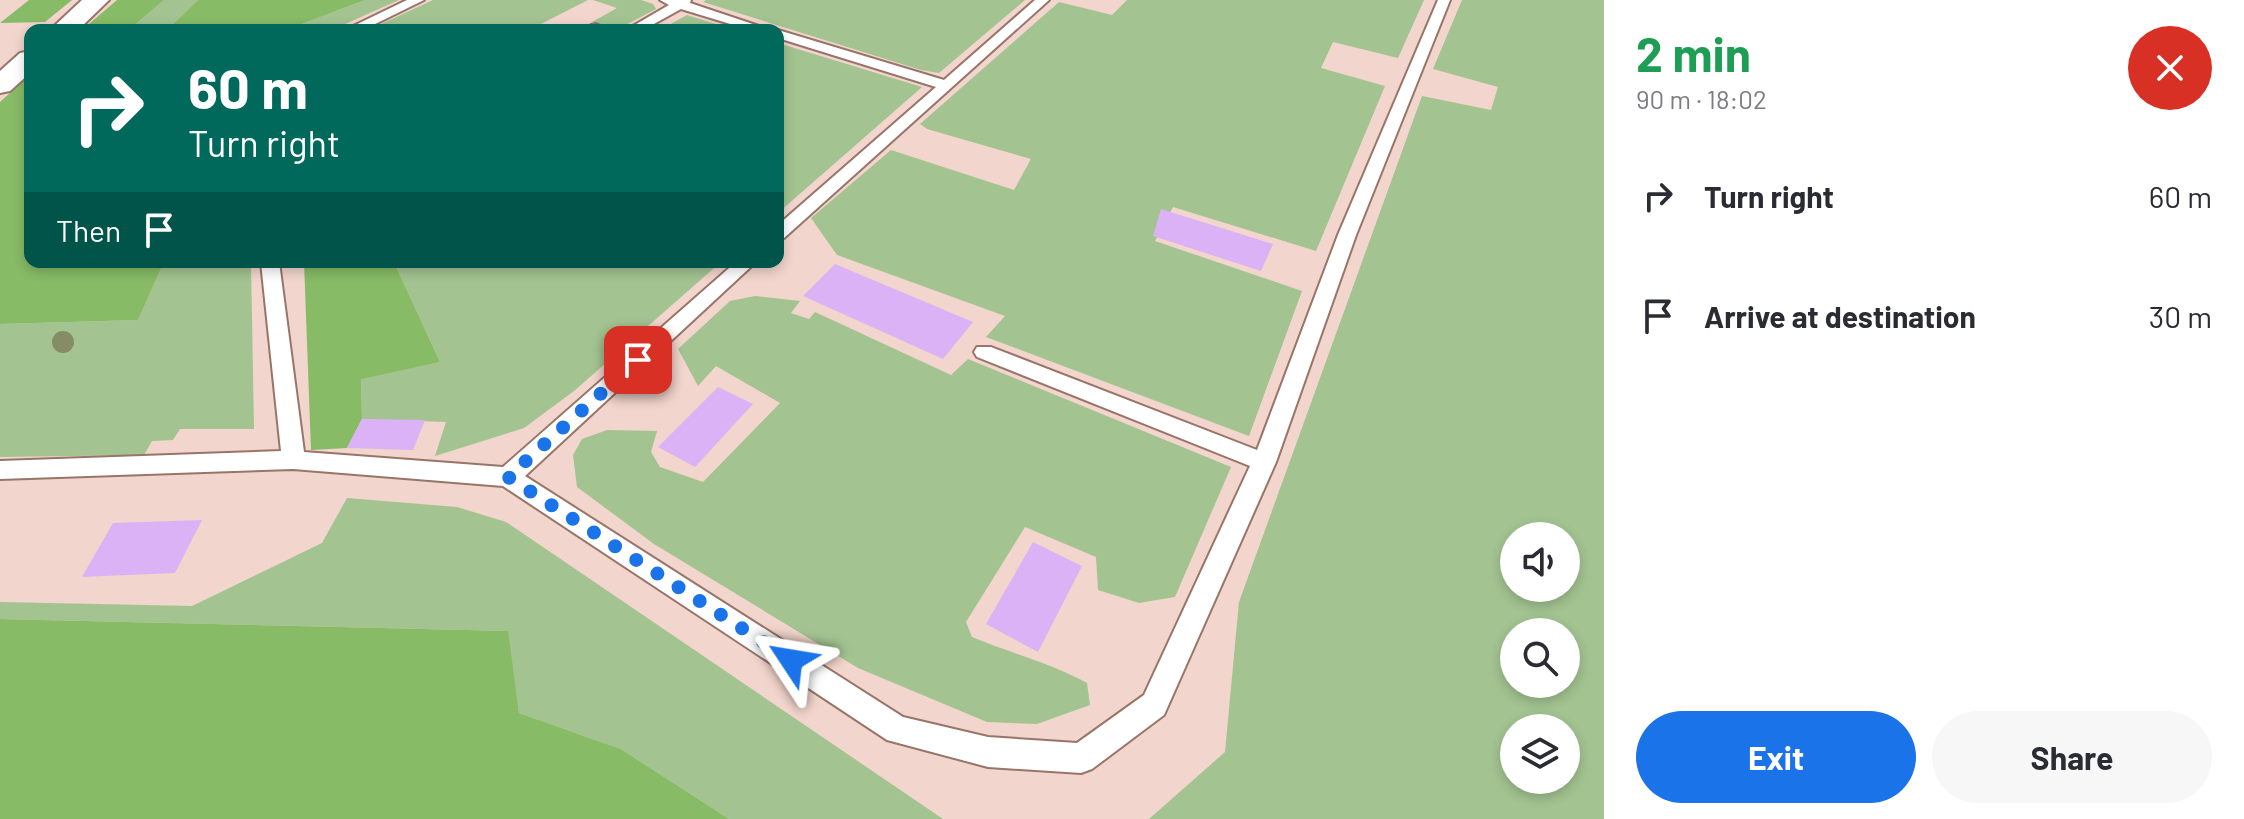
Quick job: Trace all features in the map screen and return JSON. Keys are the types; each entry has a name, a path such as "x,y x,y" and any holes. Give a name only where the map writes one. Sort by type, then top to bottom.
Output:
{"street":[{"path":"70,24 97,0"},
{"path":"0,85 24,64"}],"lane":[{"path":"365,24 418,0"},
{"path":"784,229 1043,0"},
{"path":"0,470 293,460 508,477 897,730 988,752 1081,758 1154,705 1264,462 1347,235 1444,0"},
{"path":"642,24 677,1 746,24"},
{"path":"784,36 944,85"},
{"path":"271,268 293,460"},
{"path":"508,477 740,268"},
{"path":"984,352 1264,462"}],"shaded area":[{"path":"0,0 1604,0 1604,819 0,819"}],"green space":[{"path":"29,0 72,0 45,22 0,23"},
{"path":"117,0 164,0 136,24 89,24"},
{"path":"164,0 198,0 173,24 136,24"},
{"path":"198,0 365,0 302,24 173,24"},
{"path":"365,0 399,0 345,24 302,24"},
{"path":"433,0 588,0 541,24 381,24"},
{"path":"593,0 641,0 653,4 656,9 627,24 592,22 617,8"},
{"path":"706,0 1025,0 939,73 703,2"},
{"path":"1127,0 1424,0 1398,58 1333,42 1321,68 1385,86 1316,251 1173,207 1155,241 1302,291 1249,436 986,337 1005,316 837,255 811,218 891,150 1014,190 1031,159 927,129 920,124 1059,2 1112,15"},
{"path":"1462,0 1604,0 1604,819 1149,819 1225,752 1239,602 1422,96 1491,110 1498,87 1433,69"},
{"path":"687,15 716,24 671,24"},
{"path":"784,45 922,87 784,208"},
{"path":"24,80 24,268 161,268 138,320 0,324 0,102"},
{"path":"161,268 251,268 254,429 180,429 173,440 152,441 144,455 0,457 0,324 138,320"},
{"path":"304,268 397,268 440,362 361,379 362,419 347,448 311,450"},
{"path":"397,268 714,268 574,391 524,428 435,456 446,422 362,419 361,378 440,362"},
{"path":"755,296 800,301 791,313 809,319 815,312 951,375 968,359 1231,467 1175,597 1139,603 1098,590 1096,557 1025,527 966,622 972,637 1087,683 1090,705 1037,724 987,722 858,668 654,544 577,487 573,455 582,439 607,430 657,431 651,452 660,467 703,482 780,403 716,366 698,386 678,349 730,301"},
{"path":"347,498 457,507 506,522 943,819 729,819 621,749 519,713 507,631 0,619 0,602 192,606 322,543"},
{"path":"0,619 508,631 519,713 621,749 729,819 0,819"}],"building":[{"path":"1161,209 1273,244 1261,271 1153,236"},
{"path":"835,264 973,322 943,359 803,296"},
{"path":"718,387 753,404 695,467 658,447"},
{"path":"362,419 425,420 413,450 347,448"},
{"path":"202,520 175,573 82,577 113,523"},
{"path":"1033,542 1082,566 1038,652 986,624"}],"route":[{"path":"638,360 508,477 791,660"}]}
